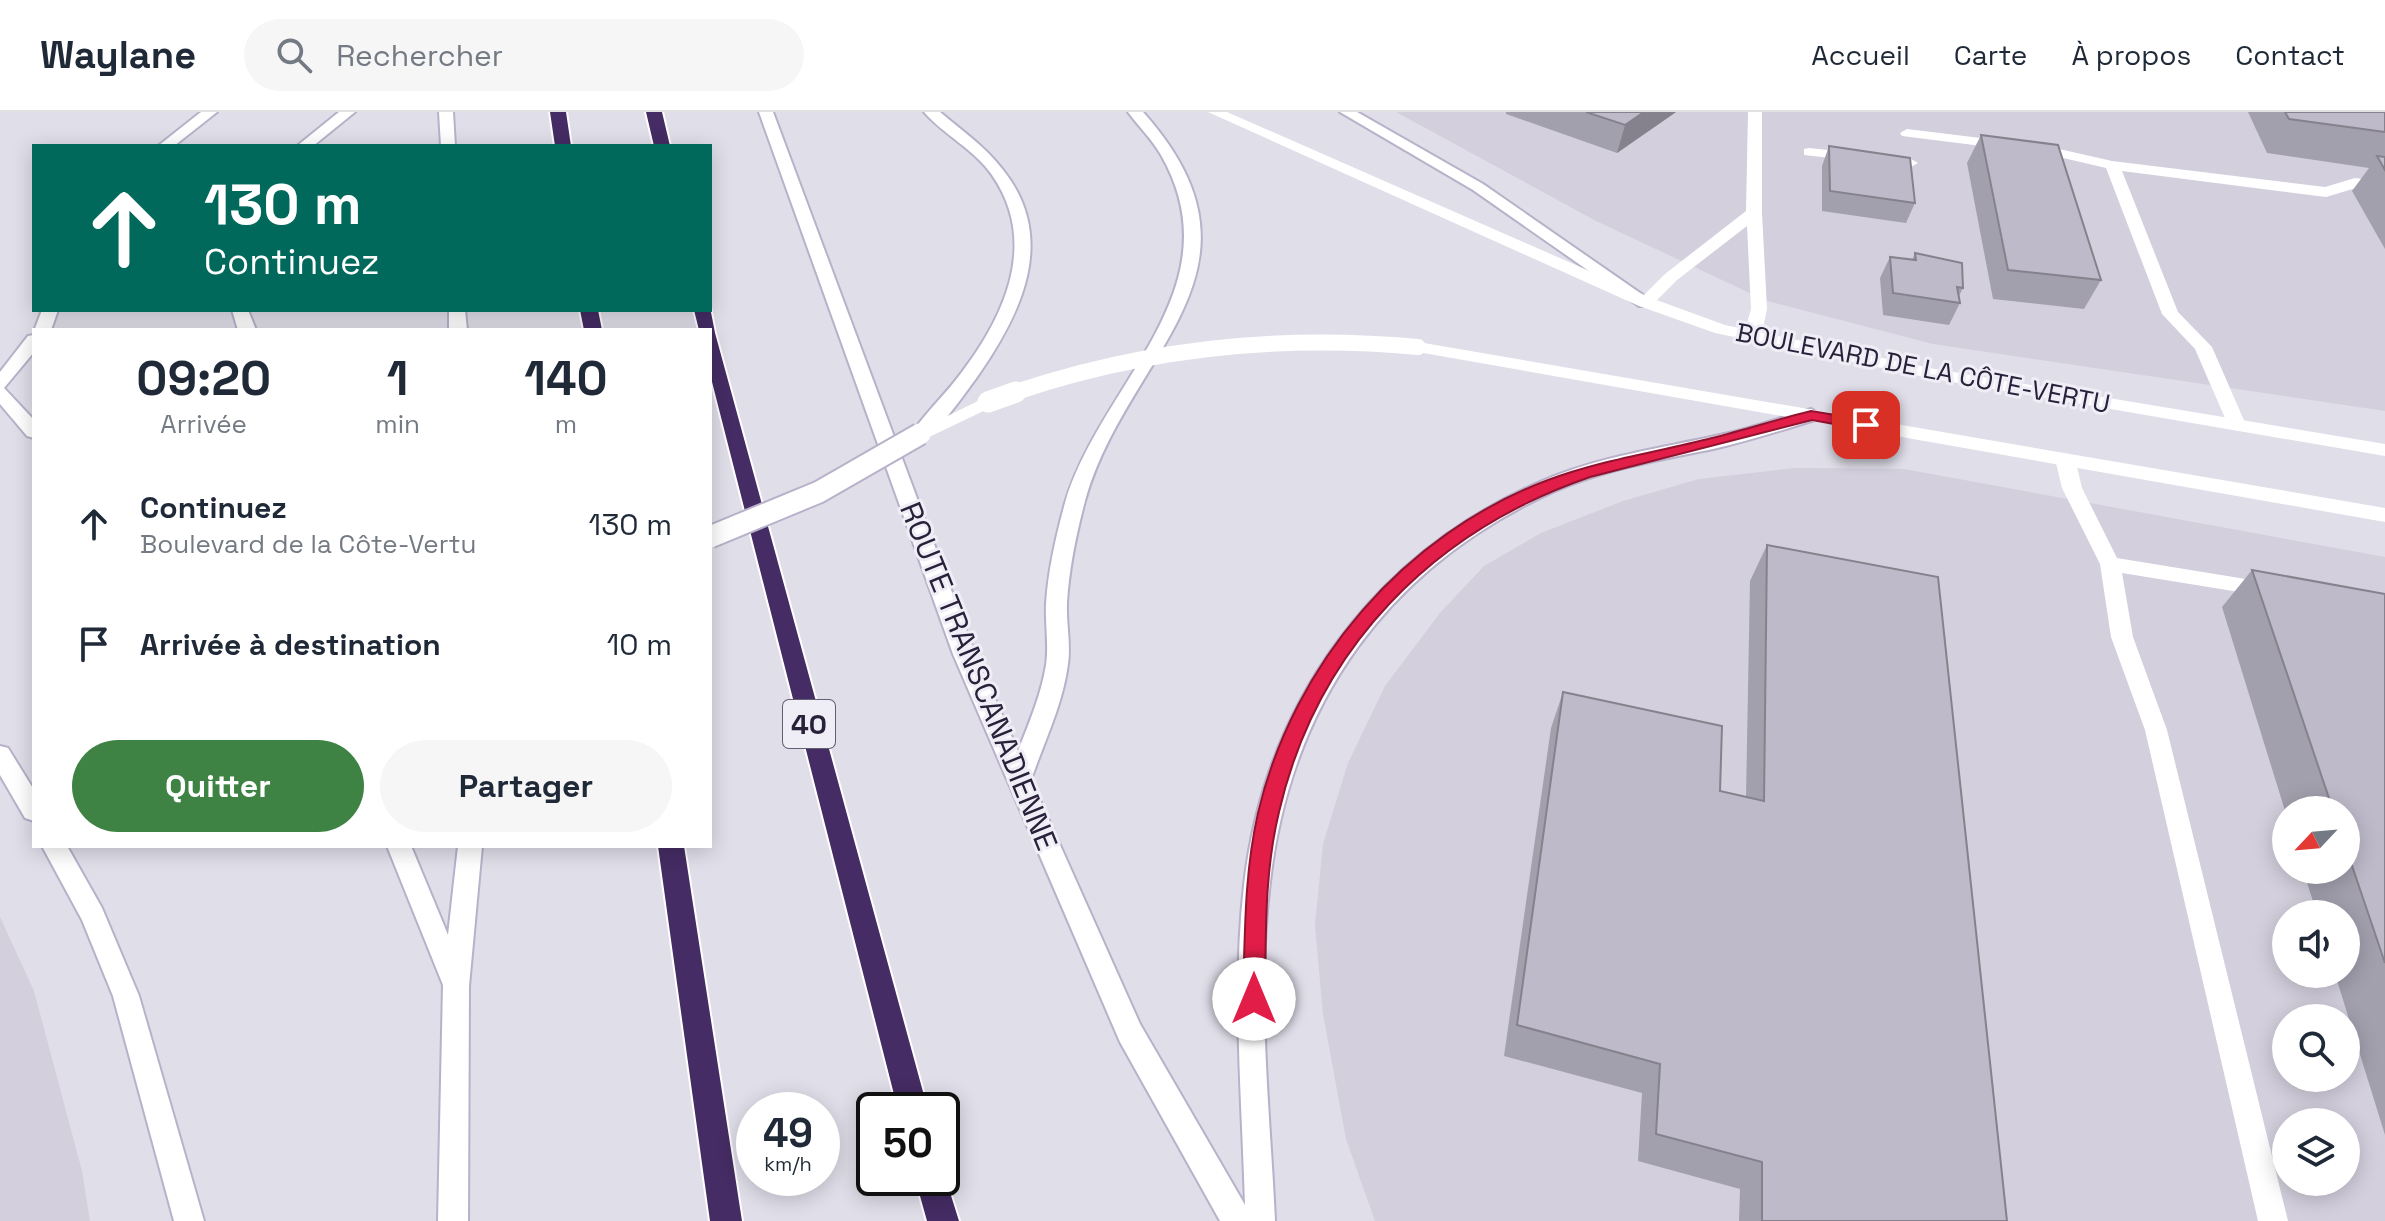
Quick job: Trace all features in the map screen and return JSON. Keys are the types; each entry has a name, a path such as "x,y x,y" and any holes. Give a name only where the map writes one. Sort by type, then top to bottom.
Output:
{"highway":[{"path":"558,112 563,144"},
{"path":"654,112 662,144"},
{"name":"40","path":"712,345 908,1092"},
{"path":"671,848 726,1221"},
{"path":"936,1196 943,1221"}],"main road":[{"path":"168,144 210,112"},
{"path":"307,144 348,112"},
{"path":"446,112 448,144"},
{"name":"ROUTE TRANSCANADIENNE","path":"766,112 964,654 1130,1033 1237,1221"},
{"path":"920,434 978,364 1012,309 1019,287 1024,243 1015,203 1007,186 979,152 931,112"},
{"path":"1019,781 1057,664 1059,582 1069,526 1088,461 1179,308 1190,270 1192,230 1189,198 1168,151 1135,112"},
{"name":"BOULEVARD DE LA CÔTE-VERTU","path":"1215,112 1645,302 1752,337 1975,382 2385,450"},
{"path":"1347,112 1478,187 1645,302 1671,277 1754,213"},
{"path":"1752,337 1759,309 1754,213 1755,112"},
{"path":"1907,133 2046,150 2112,165 2326,192 2355,183 2385,187"},
{"path":"1809,152 1911,163"},
{"path":"2112,165 2170,314 2203,347 2237,425"},
{"path":"712,536 819,492 920,434 1026,388 1097,367 1173,351 1285,339 1352,340 1418,347 2385,515"},
{"path":"0,384 32,343"},
{"path":"0,393 32,430"},
{"path":"1260,1221 1254,999 1257,882 1268,813 1284,760 1303,713 1347,639 1410,571 1460,533 1523,497 1625,462 1715,443 1811,415"},
{"path":"2065,459 2072,488 2110,564 2122,637 2156,730 2273,1221"},
{"path":"2110,564 2285,593"},
{"path":"0,755 32,808"},
{"path":"55,848 93,916 126,996 189,1221"},
{"path":"400,848 456,986"},
{"path":"453,1221 456,986 470,848"}],"shaded area":[{"path":"1396,112 2385,112 2385,411 1933,344 1767,301 1596,221"},
{"path":"1795,468 1904,469 2385,557 2385,1221 1375,1221 1346,1139 1323,1014 1315,925 1323,844 1348,763 1385,686 1440,613 1484,566 1541,533 1623,501 1699,479"},
{"path":"0,917 34,991 82,1171 90,1221 0,1221"}],"building":[{"path":"1586,112 1644,112 1625,125"},
{"path":"2285,112 2385,112 2385,132 2289,119"},
{"path":"1981,135 2058,145 2101,280 2008,270"},
{"path":"1829,146 1910,158 1915,203 1830,191"},
{"path":"2377,156 2385,157 2385,170"},
{"path":"1915,253 1962,263 1963,288 1957,287 1960,303 1893,293 1890,257 1916,260"},
{"path":"1767,545 1938,577 2007,1221 1762,1221 1762,1162 1656,1134 1660,1064 1517,1025 1563,692 1722,726 1720,791 1764,801"},
{"path":"2252,570 2385,594 2385,963 2358,884 2360,796 2328,796"}],"route":[{"path":"1254,999 1257,882 1268,813 1284,760 1323,675 1347,639 1410,571 1485,517 1523,497 1587,473 1715,443 1811,415 1866,425"}]}
